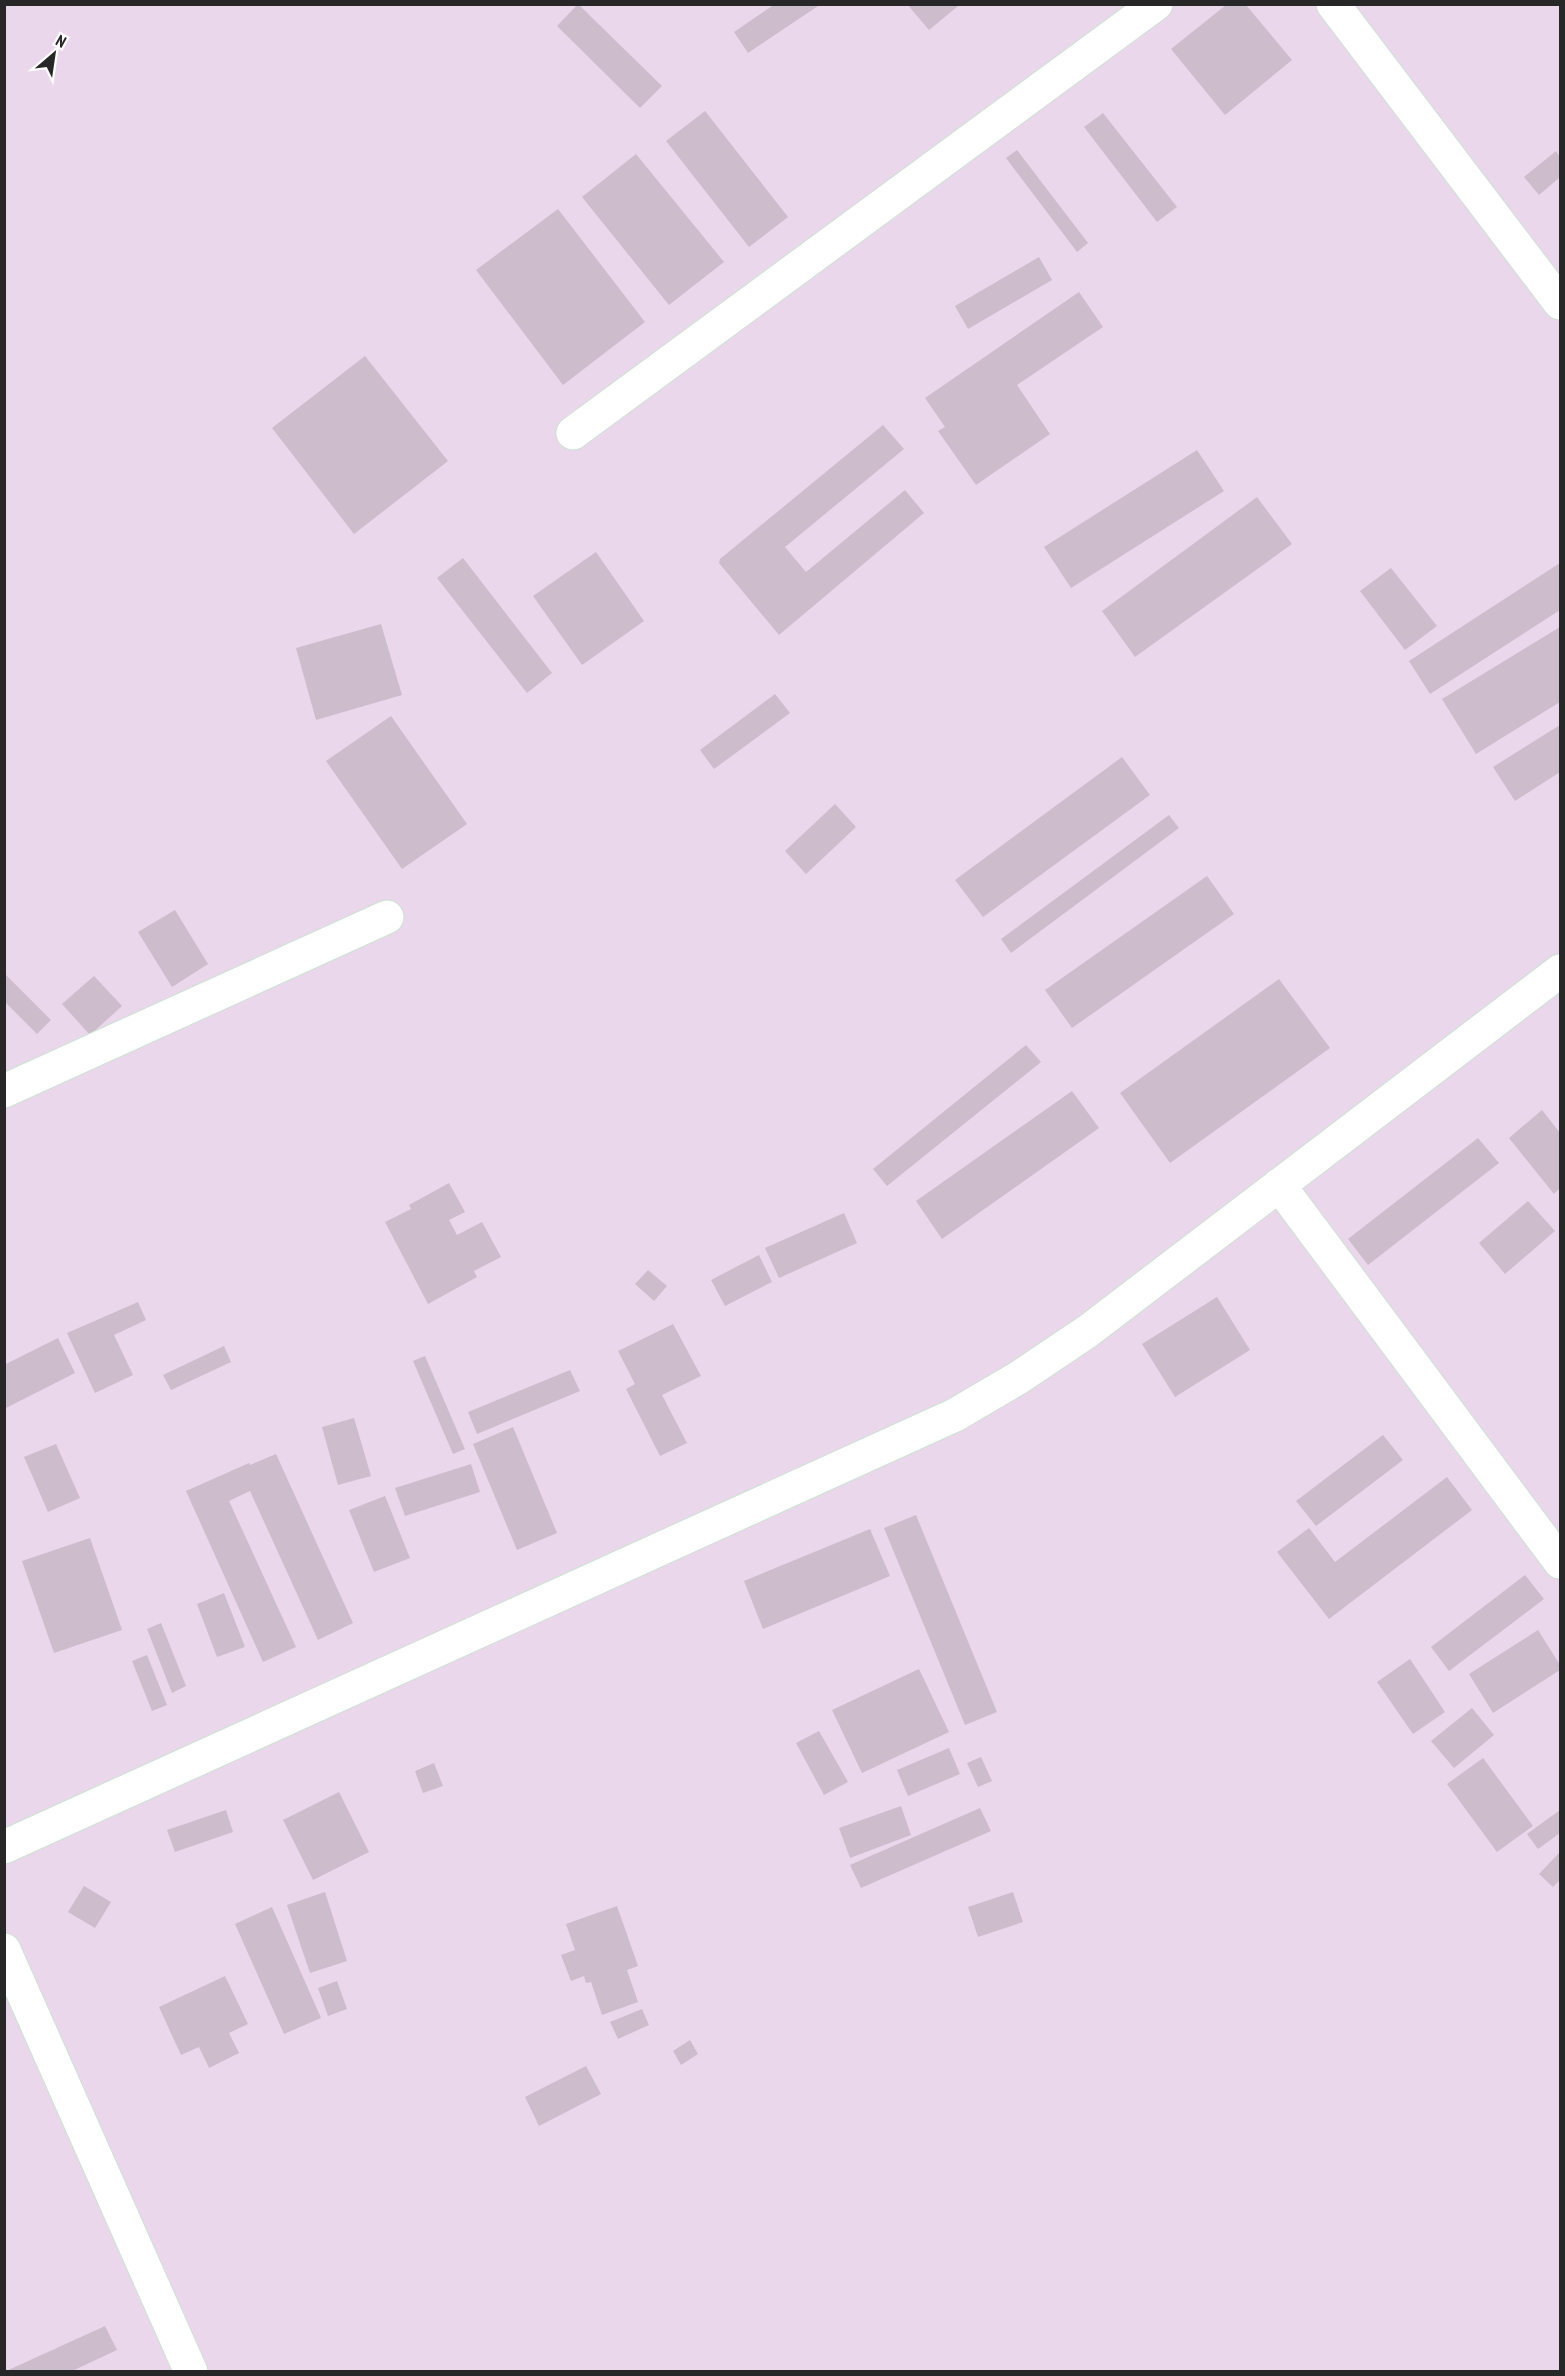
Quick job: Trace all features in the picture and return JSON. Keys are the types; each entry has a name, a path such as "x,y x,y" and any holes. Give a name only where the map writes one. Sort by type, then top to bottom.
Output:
{"street":[{"path":"573,433 1156,4"},
{"path":"1333,4 1560,303"},
{"path":"4,1091 387,917"},
{"path":"4,1847 955,1415 1018,1378 1088,1331 1560,971"},
{"path":"1279,1185 1560,1562"},
{"path":"4,1950 191,2372"}],"building":[{"path":"578,4 662,86 640,108 557,26"},
{"path":"775,4 821,4 748,53 734,32"},
{"path":"907,4 957,4 958,6 929,30"},
{"path":"1226,5 1246,5 1292,60 1225,115 1171,49"},
{"path":"705,111 788,217 749,247 666,141"},
{"path":"1103,113 1177,207 1157,222 1084,127"},
{"path":"1017,150 1088,243 1077,252 1006,158"},
{"path":"1556,151 1560,157 1560,177 1539,195 1524,177"},
{"path":"636,154 724,262 669,305 582,197"},
{"path":"558,209 645,322 563,385 476,270"},
{"path":"1039,257 1052,280 968,329 955,306"},
{"path":"1079,292 1103,327 1017,385 1050,434 976,485 938,431 945,427 925,398"},
{"path":"365,356 448,461 354,534 272,428"},
{"path":"883,425 904,449 785,547 806,572 905,490 924,513 779,635 719,563 720,559"},
{"path":"1197,450 1224,491 1071,588 1044,547"},
{"path":"1257,497 1292,544 1135,657 1102,611"},
{"path":"596,552 644,621 582,665 533,596"},
{"path":"463,558 552,673 527,693 437,578"},
{"path":"1560,563 1560,610 1430,694 1409,661"},
{"path":"1391,568 1437,626 1405,650 1360,591"},
{"path":"381,624 402,695 316,720 296,648"},
{"path":"1560,627 1560,702 1476,754 1442,699"},
{"path":"775,694 790,713 714,769 700,750"},
{"path":"391,716 467,824 402,869 326,761"},
{"path":"1560,725 1560,772 1515,801 1493,767"},
{"path":"1122,757 1150,795 983,917 955,880"},
{"path":"835,804 856,827 806,874 785,851"},
{"path":"1169,815 1179,828 1011,953 1001,939"},
{"path":"1207,876 1234,914 1072,1028 1045,990"},
{"path":"175,910 208,964 172,987 138,932"},
{"path":"4,973 51,1020 37,1034 4,1001"},
{"path":"94,976 122,1006 90,1035 62,1004"},
{"path":"1279,979 1330,1048 1170,1163 1120,1093"},
{"path":"1026,1045 1041,1062 887,1186 873,1169"},
{"path":"1072,1091 1099,1128 942,1239 916,1201"},
{"path":"1542,1110 1560,1133 1560,1188 1554,1194 1509,1138"},
{"path":"1478,1138 1499,1163 1368,1265 1348,1239"},
{"path":"449,1183 465,1212 449,1220 457,1235 482,1222 501,1257 474,1271 477,1277 428,1304 385,1222 411,1209 409,1205"},
{"path":"1528,1201 1555,1231 1505,1274 1479,1243"},
{"path":"844,1213 857,1243 779,1278 765,1248"},
{"path":"759,1255 772,1282 725,1306 711,1280"},
{"path":"648,1270 667,1286 654,1301 635,1284"},
{"path":"1217,1297 1250,1350 1175,1397 1142,1344"},
{"path":"138,1302 146,1320 114,1335 133,1375 95,1393 67,1333"},
{"path":"673,1324 701,1376 662,1395 687,1443 660,1456 626,1389 635,1384 618,1351"},
{"path":"58,1338 75,1373 4,1409 4,1365"},
{"path":"224,1346 231,1362 171,1390 163,1375"},
{"path":"425,1356 465,1449 453,1454 413,1361"},
{"path":"570,1370 580,1391 477,1434 468,1412"},
{"path":"354,1418 371,1476 338,1485 322,1427"},
{"path":"513,1427 557,1533 517,1550 473,1444"},
{"path":"1383,1435 1403,1460 1316,1526 1296,1501"},
{"path":"56,1444 80,1498 48,1512 24,1457"},
{"path":"276,1454 353,1623 318,1640 250,1491 229,1501 296,1647 263,1662 186,1491 249,1463 250,1465"},
{"path":"471,1464 480,1492 405,1516 395,1488"},
{"path":"1447,1477 1472,1510 1329,1619 1277,1552 1309,1528 1335,1562"},
{"path":"385,1496 410,1558 374,1572 349,1510"},
{"path":"916,1515 997,1712 965,1725 884,1528"},
{"path":"870,1529 890,1576 763,1629 744,1581"},
{"path":"90,1538 122,1630 54,1653 22,1561"},
{"path":"1525,1575 1544,1599 1449,1671 1431,1647"},
{"path":"224,1593 245,1647 217,1657 197,1604"},
{"path":"161,1623 186,1686 172,1693 147,1629"},
{"path":"1538,1630 1560,1665 1560,1670 1493,1713 1469,1674"},
{"path":"147,1655 167,1705 152,1711 132,1661"},
{"path":"1410,1659 1445,1712 1413,1734 1377,1682"},
{"path":"919,1669 949,1732 862,1773 832,1710"},
{"path":"1472,1708 1494,1735 1454,1768 1431,1741"},
{"path":"819,1731 848,1782 824,1795 796,1743"},
{"path":"949,1748 960,1774 908,1796 897,1770"},
{"path":"981,1757 992,1781 978,1787 967,1763"},
{"path":"1483,1758 1533,1826 1497,1852 1447,1784"},
{"path":"434,1763 443,1786 423,1793 415,1771"},
{"path":"339,1792 369,1852 313,1880 283,1820"},
{"path":"901,1806 911,1835 850,1858 839,1828"},
{"path":"980,1808 991,1831 861,1888 850,1865"},
{"path":"226,1810 233,1832 175,1852 167,1830"},
{"path":"1560,1810 1560,1833 1538,1849 1527,1834"},
{"path":"1560,1852 1560,1880 1553,1887 1539,1874"},
{"path":"84,1886 111,1902 95,1928 68,1912"},
{"path":"325,1892 347,1961 310,1973 287,1905"},
{"path":"1013,1892 1023,1922 978,1937 968,1907"},
{"path":"617,1906 638,1966 627,1970 638,2002 602,2015 591,1982 586,1983 584,1976 571,1981 561,1955 575,1950 566,1924"},
{"path":"272,1907 321,2018 284,2034 235,1924"},
{"path":"225,1976 248,2024 229,2033 239,2053 209,2068 199,2047 181,2055 159,2007"},
{"path":"337,1981 347,2009 328,2016 318,1988"},
{"path":"642,2009 649,2025 618,2039 610,2022"},
{"path":"690,2040 698,2054 681,2065 673,2051"},
{"path":"586,2066 601,2094 539,2126 525,2097"},
{"path":"105,2326 117,2350 70,2372 4,2372"}]}
